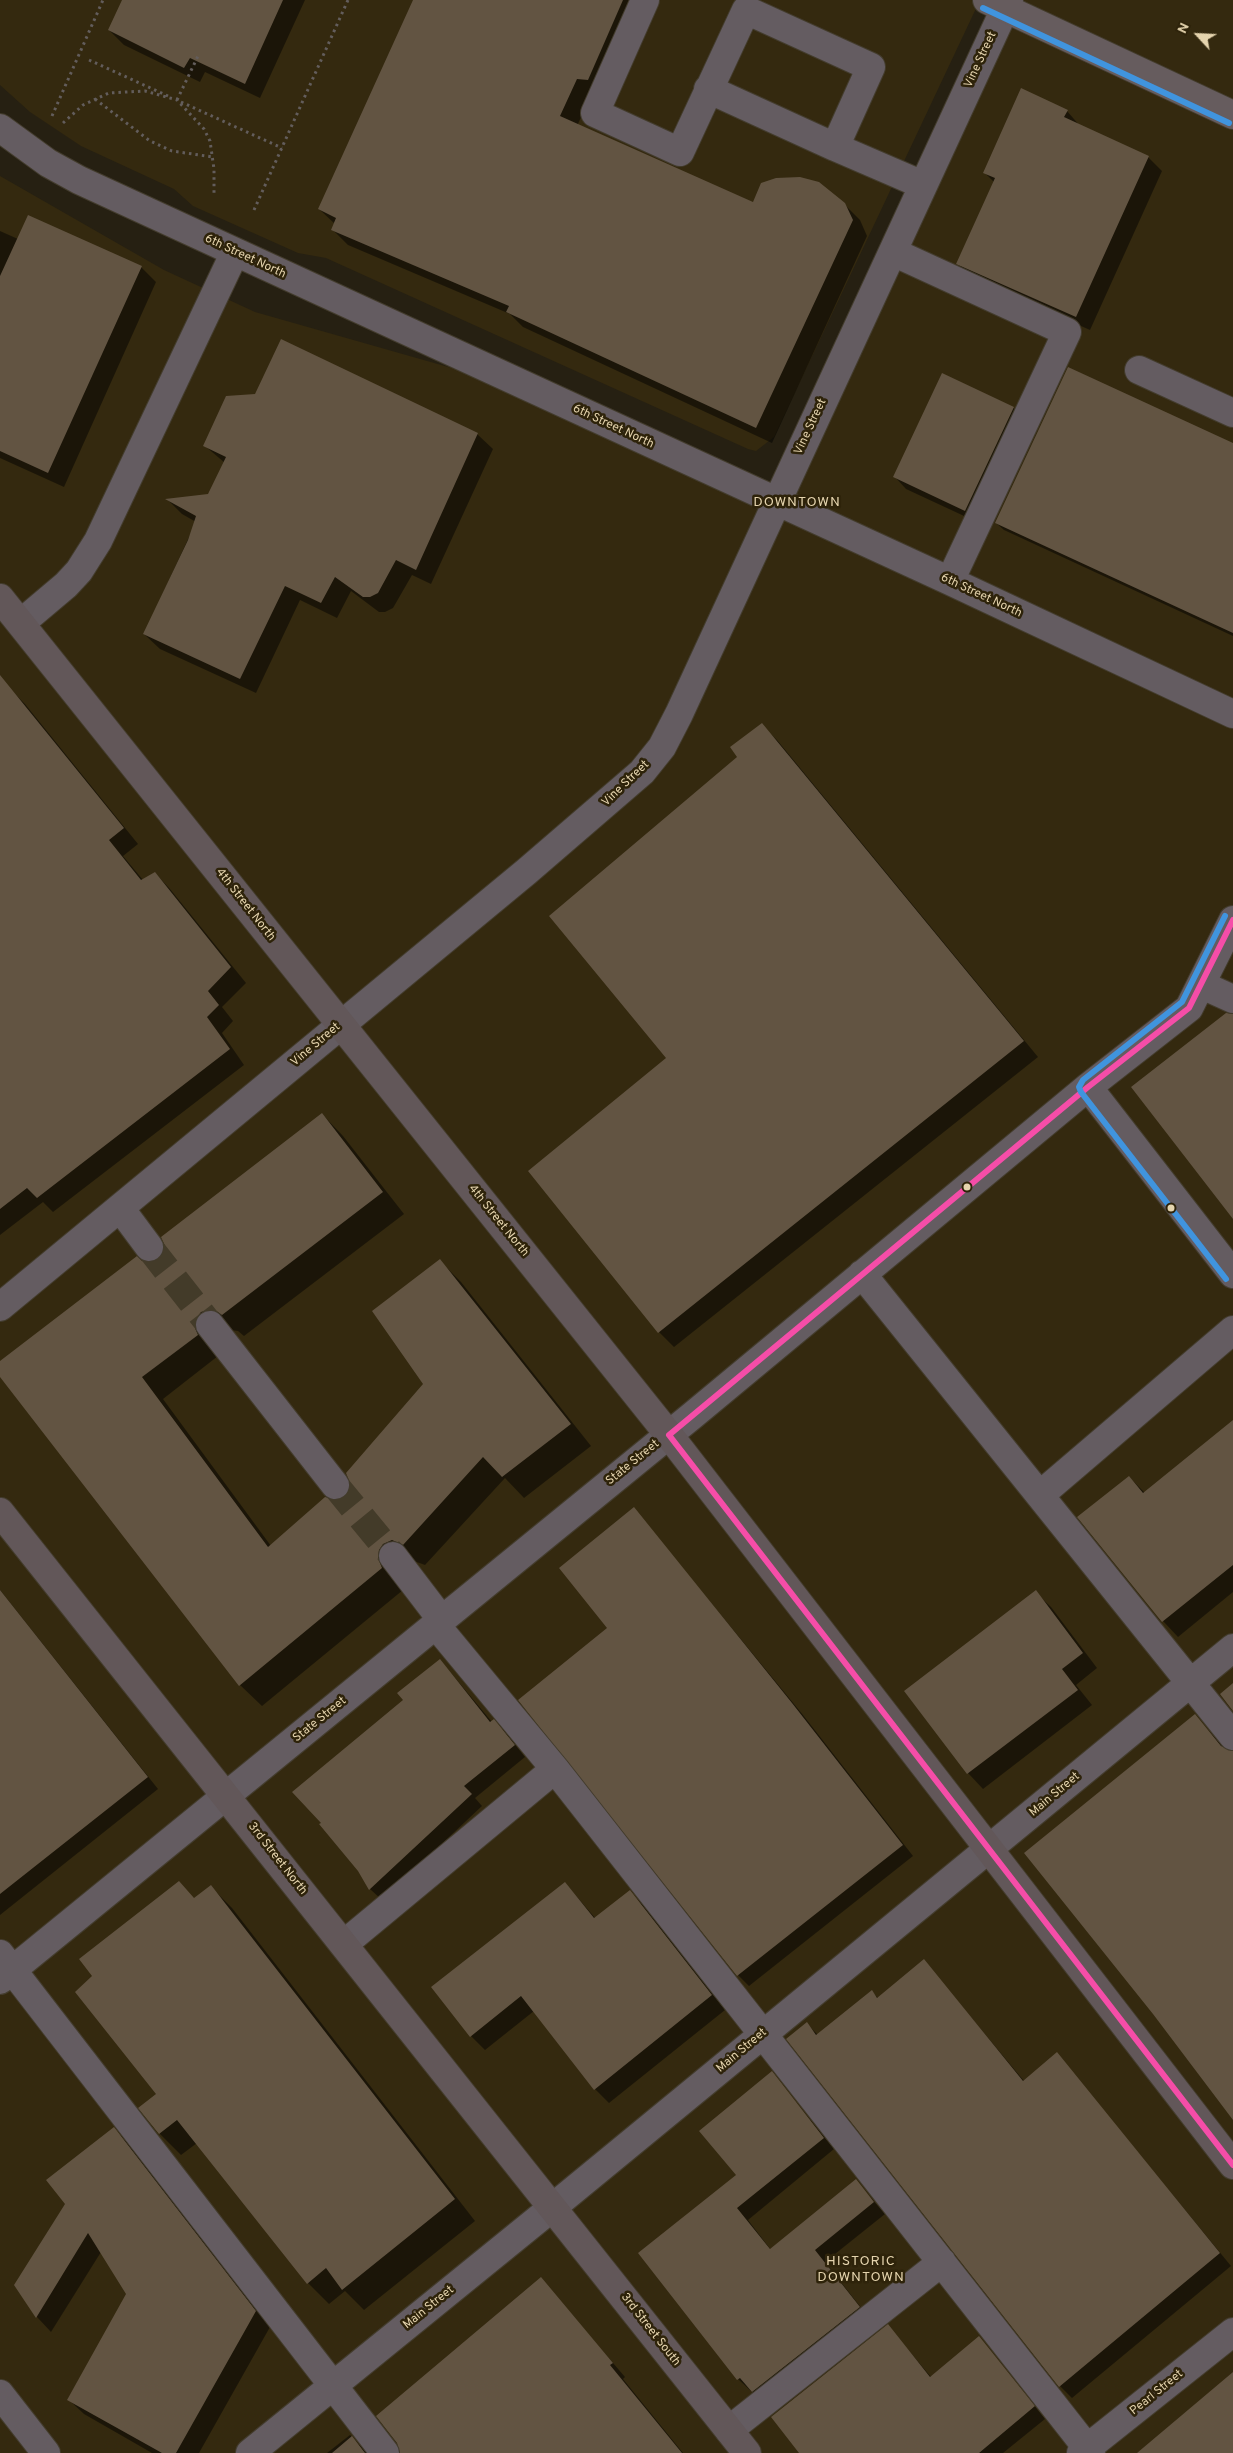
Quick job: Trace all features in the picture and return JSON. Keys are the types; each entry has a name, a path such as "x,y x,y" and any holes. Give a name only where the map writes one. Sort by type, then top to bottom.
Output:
{"highway":[{"name":"4th Street North","path":"0,598 668,1434 1233,2165"},
{"name":"3rd Street North","path":"0,1512 553,2207"},
{"name":"3rd Street South","path":"553,2207 747,2453"}],"main road":[{"path":"1000,3 1233,115"}],"street":[{"path":"645,0 595,113 680,152 746,10 871,67 835,147"},
{"name":"Vine Street","path":"0,1306 642,772 662,747 893,252 1000,3"},
{"path":"708,89 923,185"},
{"name":"6th Street North","path":"0,128 48,163 79,180 950,581 1233,714"},
{"path":"21,623 66,585 79,571 98,541 235,252"},
{"path":"893,252 1067,332 950,581"},
{"path":"1139,370 1233,413"},
{"name":"State Street","path":"4,1968 227,1796 1088,1087 1189,1008 1233,920"},
{"path":"1202,985 1233,999"},
{"path":"1088,1087 1233,1274"},
{"path":"120,1208 149,1247"},
{"path":"862,1274 1192,1682 1233,1736"},
{"path":"210,1325 335,1485"},
{"path":"1040,1495 1233,1330"},
{"path":"393,1556 438,1622 942,2262 1086,2451"},
{"name":"Main Street","path":"250,2453 553,2207 761,2034 989,1850 1233,1648"},
{"path":"344,1944 555,1769"},
{"path":"4,1968 385,2453"},
{"path":"729,2430 942,2262"},
{"name":"Pearl Street","path":"1086,2451 1233,2332"},
{"path":"0,2394 46,2453"}],"path":[{"path":"52,116 103,0"},
{"path":"254,210 348,0"},
{"path":"177,100 198,56"},
{"path":"89,60 282,148"},
{"path":"62,123 83,105 109,93 145,92 177,100 204,129 210,140 214,193"},
{"path":"94,99 150,141 172,151 212,157"}],"shaded area":[{"path":"0,0 980,0 774,437 756,451 326,258 298,253 193,206 174,189 81,146 30,112 0,85"},
{"path":"1009,0 1233,0 1233,2453 0,2453 0,176 164,270 255,312 543,394 776,502"}],"building":[{"path":"122,0 283,0 245,84 190,58 184,68 108,30"},
{"path":"413,0 623,0 588,80 577,79 560,116 753,202 761,183 776,178 800,177 819,182 845,203 853,220 756,428 506,312 509,306 331,230 336,218 318,209"},
{"path":"1021,88 1068,110 1064,117 1149,156 1076,317 956,264 995,178 983,173"},
{"path":"28,215 142,266 48,473 0,451 0,276"},
{"path":"281,339 478,433 416,570 396,560 378,593 370,597 363,597 335,577 321,603 285,586 240,679 143,634 188,540 196,516 165,499 208,494 226,457 203,446 226,396 255,394"},
{"path":"1068,367 1233,443 1233,633 995,523"},
{"path":"942,373 1014,407 965,511 893,477"},
{"path":"0,675 124,828 109,840 141,880 155,872 231,967 208,991 219,1005 207,1017 230,1049 37,1198 27,1188 0,1209"},
{"path":"762,723 1024,1041 658,1333 528,1171 666,1058 549,916 737,757 730,747"},
{"path":"1226,1013 1233,1014 1233,1219 1131,1087"},
{"path":"322,1113 383,1192 222,1315 215,1310 201,1312 195,1320 195,1328 198,1335 142,1377 268,1547 325,1497 337,1500 345,1497 349,1491 350,1483 346,1473 423,1384 372,1311 440,1259 571,1424 502,1477 483,1457 403,1545 392,1540 383,1544 379,1550 378,1558 382,1568 239,1686 0,1377 0,1361 137,1256 142,1261 150,1263 159,1259 165,1246 161,1237"},
{"path":"1233,1420 1233,1565 1162,1622 1077,1517 1129,1476 1143,1493"},
{"path":"634,1507 792,1703 903,1845 737,1976 518,1700 607,1628 559,1568"},
{"path":"0,1590 148,1777 0,1894"},
{"path":"1036,1590 1083,1653 1062,1669 1078,1690 967,1774 904,1691"},
{"path":"440,1659 490,1722 494,1719 515,1745 464,1786 472,1794 369,1890 358,1871 319,1824 321,1823 292,1792 403,1700 397,1693"},
{"path":"1233,1683 1233,1711 1220,1694"},
{"path":"1195,1714 1221,1746 1233,1751 1233,2120 1153,2014 1024,1853"},
{"path":"179,1881 194,1898 211,1885 455,2199 342,2290 326,2268 307,2284 177,2120 159,2134 138,2108 156,2094 75,1992 92,1976 79,1959"},
{"path":"565,1882 594,1918 630,1890 712,1995 594,2090 521,1996 470,2037 431,1987"},
{"path":"924,1959 1023,2081 1057,2052 1220,2253 1059,2387 786,2039 807,2022 816,2035 872,1990 877,1998"},
{"path":"772,2071 824,2138 737,2208 770,2249 856,2179 874,2202 815,2250 860,2307 752,2392 740,2378 737,2380 638,2253 736,2175 699,2131"},
{"path":"114,2127 256,2311 176,2453 162,2453 67,2400 126,2294 88,2233 36,2318 14,2285 65,2204 46,2180"},
{"path":"541,2277 613,2363 610,2365 682,2453 400,2453 397,2443 376,2416"},
{"path":"888,2324 930,2377 979,2336 1035,2406 979,2453 799,2453 771,2417"},
{"path":"1233,2372 1233,2453 1137,2453"},
{"path":"352,2436 365,2453 332,2453"}],"tunnel":[{"path":"149,1247 210,1325"},
{"path":"335,1485 393,1556"}],"transit line":[{"path":"983,8 1229,123"},
{"path":"1225,916 1182,1002 1083,1080 1079,1087 1226,1279"},
{"path":"1233,920 1189,1008 1088,1087 669,1435 1233,2165"}],"district":[{"name":"DOWNTOWN","path":"797,503"},
{"name":"HISTORIC DOWNTOWN","path":"861,2270"}]}
